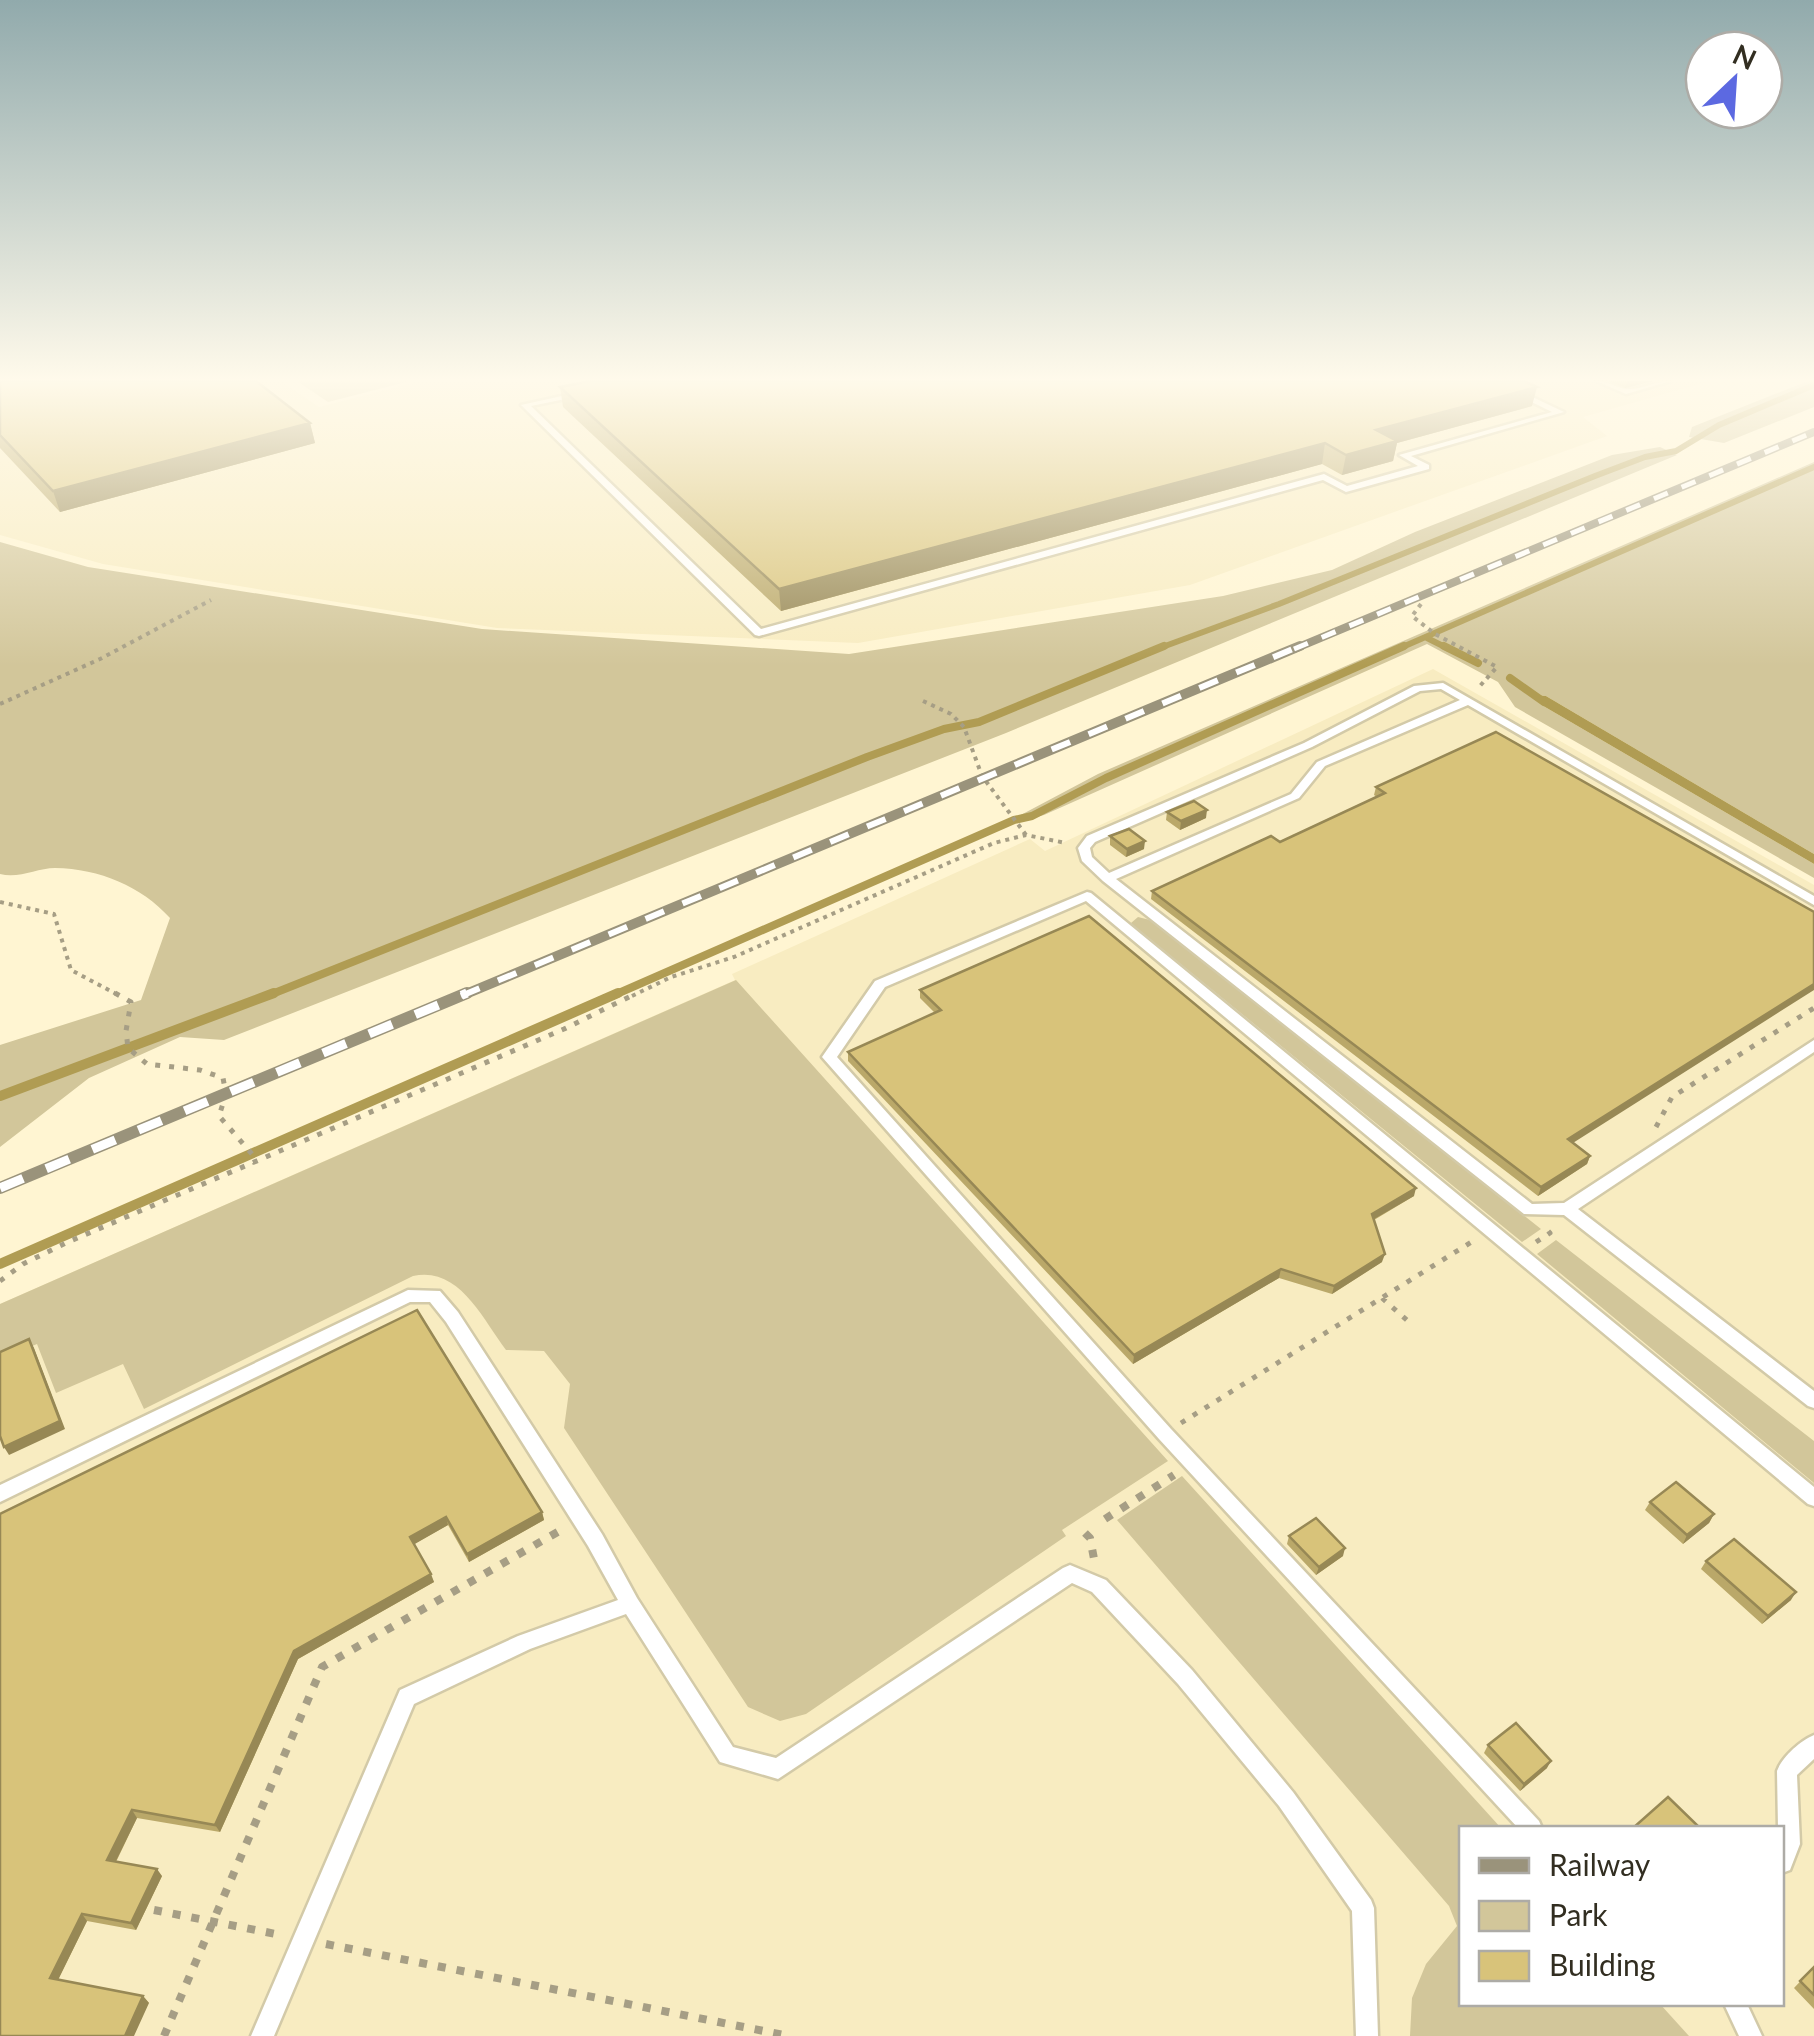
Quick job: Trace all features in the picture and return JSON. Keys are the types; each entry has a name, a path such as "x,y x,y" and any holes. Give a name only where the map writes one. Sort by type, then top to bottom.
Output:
{"lane":[{"path":"597,476 758,634 1324,477 1346,489 1393,476"},
{"path":"1814,901 1443,686 1418,688 1308,745 1091,839 1084,848 1086,858 1107,878 1530,1210 1566,1208 1814,1045"},
{"path":"1107,878 1295,796 1321,764 1468,701"},
{"path":"1530,1826 1164,1434 829,1057 880,984 1086,896 1814,1498"},
{"path":"1566,1208 1814,1401"},
{"path":"0,1494 408,1296 434,1296 452,1317 581,1518 630,1604 727,1756 778,1769 1070,1574 1099,1586 1185,1677 1286,1799 1363,1908 1367,2036"},
{"path":"262,2036 407,1698 524,1642 630,1604"},
{"path":"1784,1857 1789,1844 1788,1771 1814,1746"},
{"path":"1736,2006 1751,2036"}],"path":[{"path":"0,704 100,659 211,600"},
{"path":"1421,604 1412,616 1435,634 1496,666 1468,701"},
{"path":"924,701 952,713 969,730 985,784 999,797 1018,830 1064,842"},
{"path":"0,1281 23,1264 68,1242 574,1025 671,977 734,957 978,850 1026,835"},
{"path":"0,902 54,914 70,970 131,1002 126,1031 128,1048 147,1064 200,1070 223,1078 226,1094 220,1116 252,1154 255,1164"},
{"path":"1654,1130 1672,1098 1814,1008"},
{"path":"1520,1253 1550,1234 1530,1210"},
{"path":"1164,1434 1489,1231"},
{"path":"1382,1298 1409,1322"},
{"path":"1105,1519 1181,1471 1187,1458"},
{"path":"164,2036 322,1668 581,1518"},
{"path":"154,1910 789,2036"}],"shaded area":[{"path":"0,476 1495,476 1190,585 858,643 497,628 103,564 0,535"},
{"path":"1433,669 1814,885 1814,2036 0,2036 0,1304 735,980 732,974 1030,839 1045,851"},
{"path":"1536,695 1546,696 1814,854 1814,864 1545,707 1535,699"}],"green space":[{"path":"1558,476 1626,476 1006,733 224,1040 180,1037 89,1078 0,1147 0,1045 141,1000 170,918 133,888 104,876 55,868 0,874 0,542 88,567 482,629 849,654 1223,596 1332,570 1415,532"},
{"path":"1782,476 1814,476 1814,854 1546,696 1537,695 1545,707 1814,864 1814,878 1515,707 1498,682 1427,644 1044,815 1022,821 1017,817 1098,774"},
{"path":"1138,917 1150,920 1541,1229 1522,1242 1135,927 1131,923"},
{"path":"736,980 1168,1461 1062,1530 1066,1536 806,1714 780,1721 748,1707 564,1428 570,1384 544,1351 506,1350 468,1297 444,1279 413,1276 144,1409 123,1364 56,1393 37,1344 0,1360 0,1304"},
{"path":"1556,1240 1814,1441 1814,1483 1537,1254"},
{"path":"1182,1476 1499,1826 1459,1826 1459,2006 1662,2006 1689,2036 1410,2036 1412,1998 1426,1964 1457,1926 1449,1906 1117,1520"}],"building":[{"path":"39,476 110,476 53,491"},
{"path":"657,476 1202,476 779,589"},
{"path":"1496,732 1814,912 1814,984 1568,1139 1590,1156 1541,1187 1152,891 1271,836 1280,842 1385,793 1376,787"},
{"path":"1194,801 1207,810 1181,821 1167,812"},
{"path":"1129,829 1145,841 1127,849 1110,836"},
{"path":"1089,916 1416,1188 1372,1214 1385,1254 1334,1286 1281,1269 1134,1355 848,1052 941,1010 920,990"},
{"path":"417,1310 542,1512 467,1554 446,1517 410,1537 431,1574 294,1651 215,1825 132,1810 107,1860 157,1869 131,1923 82,1914 50,1978 143,1996 125,2036 0,2036 0,1514"},
{"path":"29,1339 60,1421 4,1447 0,1436 0,1352"},
{"path":"1676,1482 1714,1514 1687,1535 1650,1502"},
{"path":"1316,1518 1345,1548 1319,1567 1289,1536"},
{"path":"1734,1539 1796,1592 1768,1616 1706,1561"},
{"path":"1516,1723 1551,1761 1524,1784 1488,1745"},
{"path":"1668,1797 1698,1826 1635,1826"},
{"path":"1814,1967 1814,1995 1800,1981"}],"waterway":[{"path":"1157,649 1595,476"},
{"path":"1398,649 1793,476"},
{"path":"1427,638 1449,649"},
{"path":"267,996 867,757 944,729 979,722 1164,646"},
{"path":"612,996 1014,820 1032,816 1106,778 1404,646"},
{"path":"1444,646 1478,663"},
{"path":"1510,678 1544,702"},
{"path":"0,1096 274,993"},
{"path":"0,1264 618,993"}],"railway":[{"path":"1294,649 1709,476"},
{"path":"461,996 1300,646"},
{"path":"0,1188 467,993"}]}
